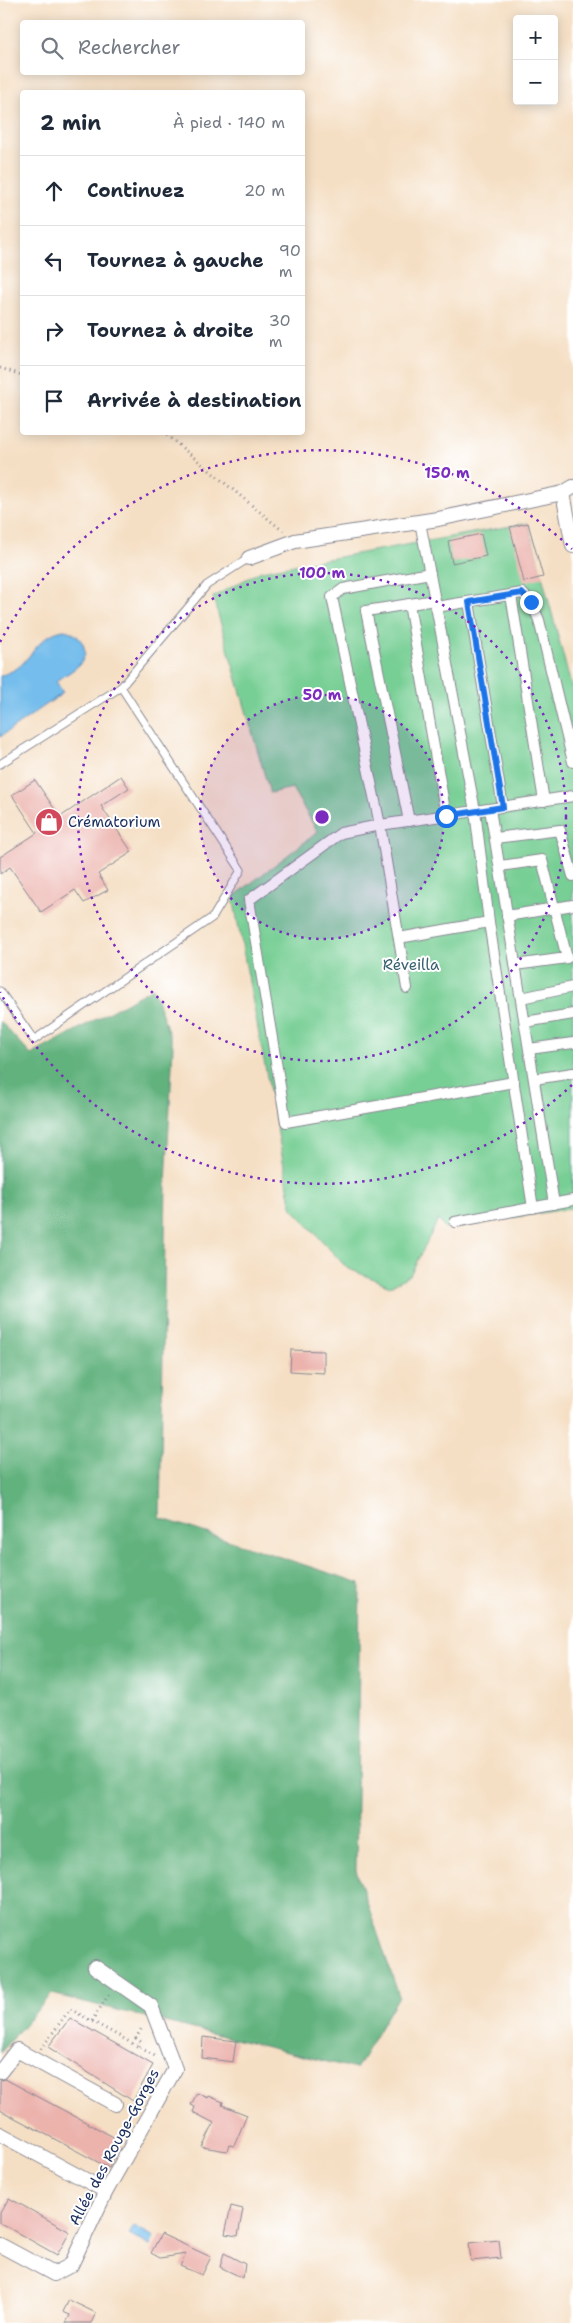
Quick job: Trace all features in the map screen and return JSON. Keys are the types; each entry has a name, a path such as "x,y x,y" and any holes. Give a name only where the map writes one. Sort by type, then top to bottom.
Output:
{"street":[{"path":"249,558 295,541 420,522 568,490 573,546"},
{"path":"420,522 475,811 489,922 533,1208"},
{"path":"407,988 380,825 332,598 343,589 430,572"},
{"path":"409,821 366,611 409,604 469,602 522,593 531,602 539,620 573,762"},
{"path":"511,595 544,801"},
{"path":"469,602 503,807"},
{"path":"409,604 446,816"},
{"path":"514,1082 286,1122 249,900 341,833 380,825 573,796"},
{"path":"490,809 554,1204"},
{"path":"495,838 560,830 573,876"},
{"path":"500,866 542,860 567,958 515,965"},
{"path":"507,916 573,905"},
{"path":"399,938 489,922"},
{"path":"521,998 573,987"},
{"path":"525,1022 573,1014"},
{"path":"529,1049 573,1042"},
{"path":"534,1079 573,1073"},
{"path":"455,1222 573,1200"},
{"name":"Allée des Rouge-Gorges","path":"0,2245 54,2274 71,2265 106,2191 175,2069 151,2006 95,1967"},
{"path":"0,2072 17,2050 115,2104"},
{"path":"0,2134 106,2191"}],"lane":[{"path":"0,764 121,687 208,585 249,558"},
{"path":"0,991 34,1040 213,917 241,870 121,687"}],"path":[{"path":"0,368 20,374"},
{"path":"167,435 295,541"},
{"path":"92,2021 103,2001"},
{"path":"32,2059 70,2009 163,2061 171,2060"},
{"path":"139,2046 141,2042 136,2038 141,2027"}],"green space":[{"name":"Réveilla","path":"528,523 573,693 573,1208 445,1228 438,1220 410,1275 390,1286 347,1268 292,1208 233,897 318,832 292,788 270,793 213,597 261,571"},
{"path":"153,988 173,1046 166,1184 160,1518 360,1583 356,1870 399,1996 356,2069 52,1994 0,2052 0,1021 31,1055"}],"water":[{"path":"64,630 75,634 79,638 85,653 80,664 56,681 63,693 0,737 0,676 19,667 40,643 50,635"},
{"path":"134,2226 154,2237 150,2246 129,2235"}],"building":[{"path":"528,523 543,577 524,582 510,527"},
{"path":"481,534 486,556 452,563 448,541"},
{"path":"121,776 129,788 101,806 132,852 98,874 108,890 84,903 75,890 41,912 10,867 0,874 0,857 37,833 12,795 35,780 60,817"},
{"path":"291,1350 324,1351 324,1373 290,1371"},
{"path":"70,2018 153,2065 133,2101 48,2047"},
{"path":"203,2037 236,2041 233,2062 202,2058"},
{"path":"5,2079 121,2141 109,2168 0,2110 0,2081"},
{"path":"197,2093 223,2102 222,2105 247,2115 234,2146 229,2145 227,2151 202,2147 214,2123 193,2112 195,2107 191,2105"},
{"path":"9,2198 70,2232 57,2255 0,2223 0,2213"},
{"path":"231,2206 243,2209 238,2236 225,2234"},
{"path":"161,2234 211,2257 202,2275 180,2266 186,2254 160,2258 151,2253"},
{"path":"499,2240 501,2258 471,2261 469,2243"},
{"path":"224,2253 245,2264 243,2278 220,2267"},
{"path":"69,2300 96,2313 91,2323 66,2323 70,2315 63,2312"}],"place":[{"name":"Crématorium","path":"49,822"}],"route":[{"path":"446,816 503,807 469,602 522,593 531,602"}]}
